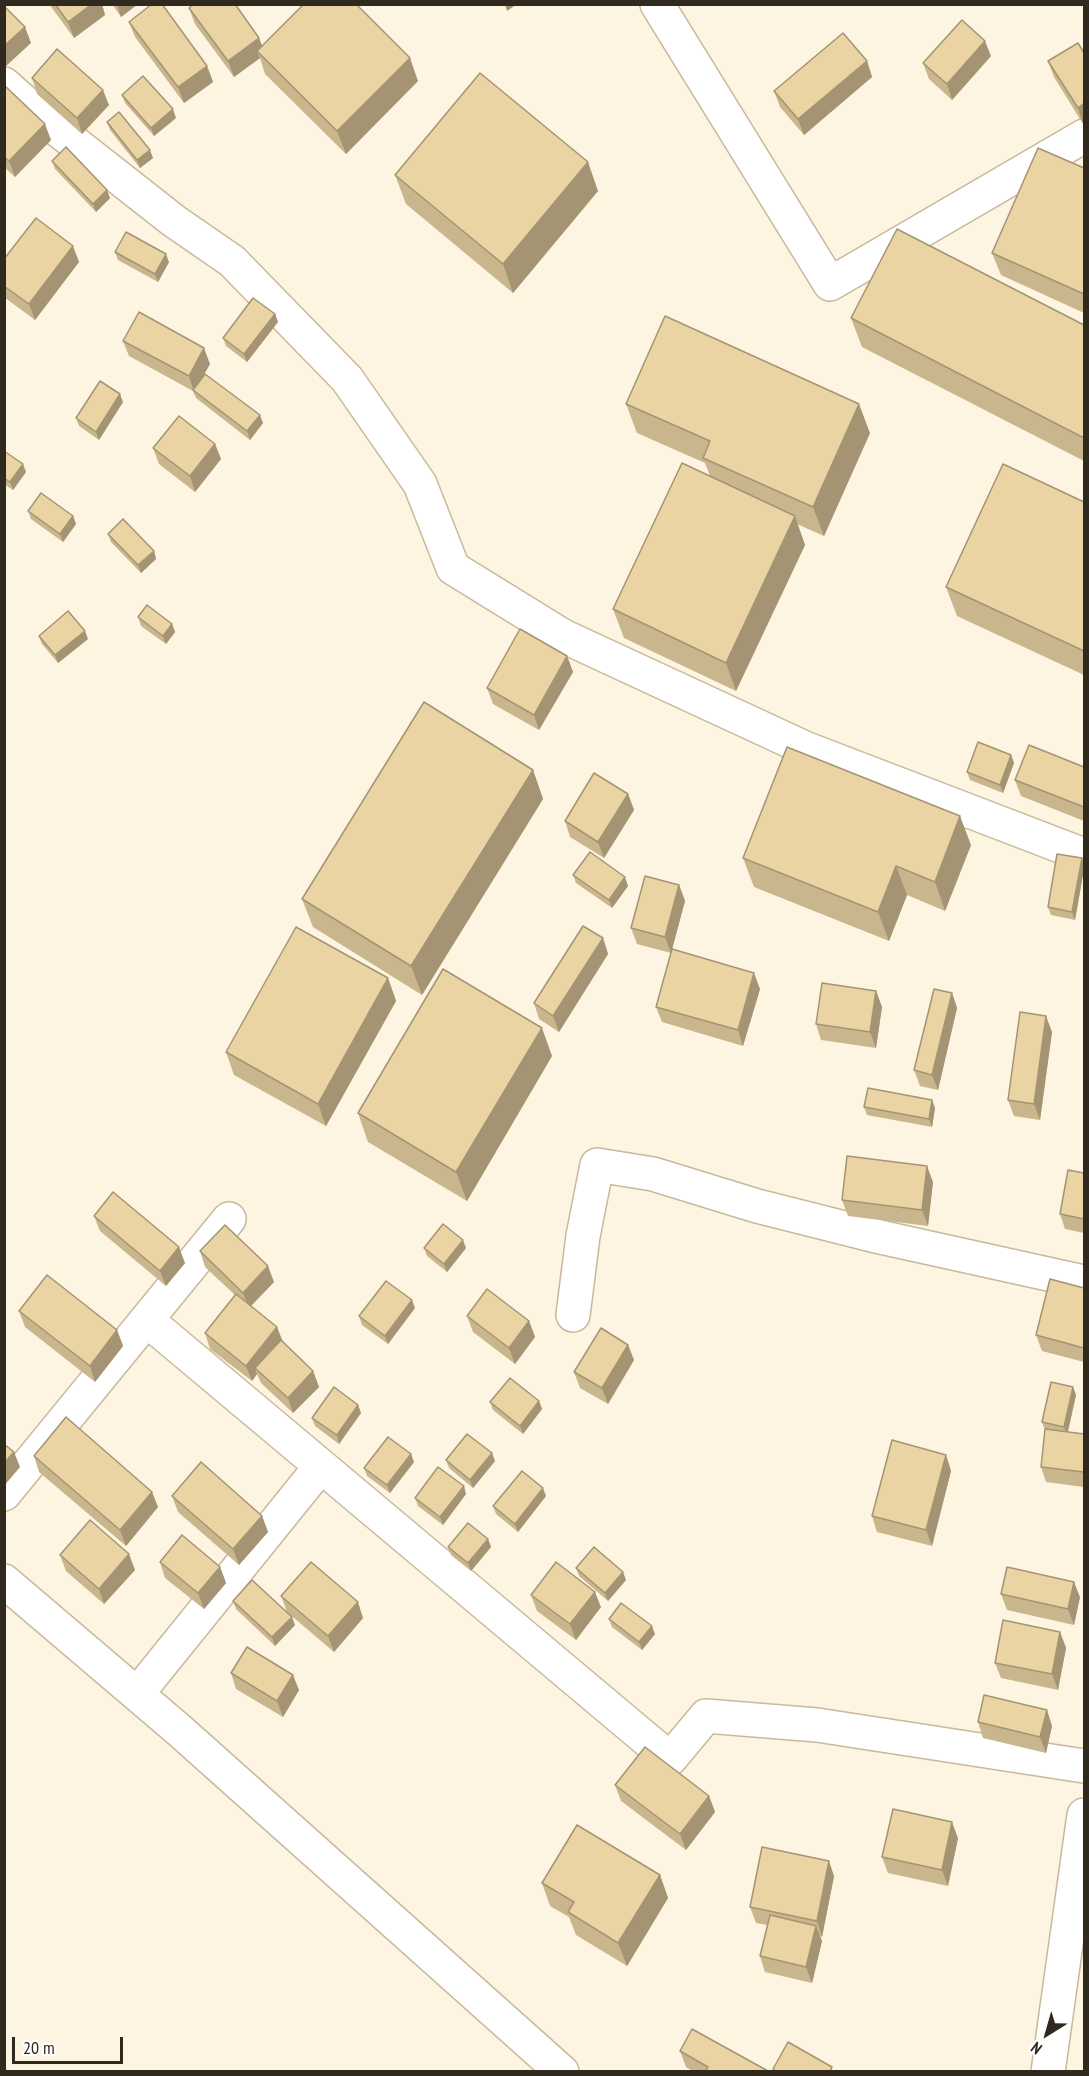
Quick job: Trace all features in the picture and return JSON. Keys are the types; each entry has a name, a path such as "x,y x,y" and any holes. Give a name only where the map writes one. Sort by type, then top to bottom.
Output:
{"street":[{"path":"657,4 830,284 1084,136"},
{"path":"4,84 39,115 174,221 232,261 347,379 420,484 453,568 563,636 807,749 1084,855"},
{"path":"573,1315 583,1236 597,1165 653,1174 757,1206 880,1237 1084,1282"},
{"path":"4,1494 148,1321 229,1219"},
{"path":"148,1321 670,1759 706,1716 817,1725 1084,1766"},
{"path":"137,1694 321,1466"},
{"path":"4,1581 137,1694 562,2072"},
{"path":"1048,2072 1083,1837"}],"building":[{"path":"55,4 92,4 68,22"},
{"path":"152,4 162,4 207,66 178,87 129,22"},
{"path":"194,4 235,4 259,38 228,61 189,8"},
{"path":"304,4 356,4 410,58 337,131 257,51"},
{"path":"4,6 25,27 4,46"},
{"path":"962,20 985,41 947,84 923,63"},
{"path":"843,33 867,61 798,119 774,91"},
{"path":"1078,43 1084,53 1084,103 1078,108 1048,61"},
{"path":"57,49 103,90 77,118 32,78"},
{"path":"480,73 588,162 503,264 395,175"},
{"path":"143,76 173,109 151,128 122,95"},
{"path":"4,85 45,124 9,161 4,157"},
{"path":"119,112 150,150 137,160 107,122"},
{"path":"66,147 107,190 93,204 52,161"},
{"path":"1038,148 1084,168 1084,294 992,253"},
{"path":"36,218 73,246 29,304 4,286 4,259"},
{"path":"897,229 1084,325 1084,438 851,318"},
{"path":"126,232 166,254 155,274 115,252"},
{"path":"253,298 275,314 244,354 223,338"},
{"path":"139,312 204,348 189,376 123,341"},
{"path":"665,316 859,404 813,507 703,458 710,441 626,404"},
{"path":"205,374 260,415 247,431 193,390"},
{"path":"100,381 120,394 96,432 76,418"},
{"path":"179,416 215,444 190,476 153,448"},
{"path":"4,451 23,464 10,482 4,478"},
{"path":"682,463 795,516 726,663 613,609"},
{"path":"1003,464 1084,502 1084,651 946,587"},
{"path":"41,493 73,516 60,534 28,511"},
{"path":"123,519 154,551 138,565 108,534"},
{"path":"147,605 172,624 163,636 138,617"},
{"path":"68,611 85,631 55,655 39,636"},
{"path":"520,629 567,656 534,715 487,688"},
{"path":"424,702 533,770 411,966 302,899"},
{"path":"978,742 1011,755 1000,785 967,772"},
{"path":"1029,745 1084,767 1084,807 1015,780"},
{"path":"787,747 960,816 935,882 896,866 878,912 743,858"},
{"path":"594,773 628,794 598,842 565,821"},
{"path":"590,852 625,877 609,900 573,875"},
{"path":"1057,854 1082,858 1072,912 1048,907"},
{"path":"645,876 679,885 665,937 631,928"},
{"path":"583,926 603,938 553,1016 534,1003"},
{"path":"296,927 388,978 318,1104 226,1052"},
{"path":"672,949 754,973 738,1030 656,1007"},
{"path":"443,969 542,1028 456,1172 358,1113"},
{"path":"822,983 876,991 870,1032 816,1024"},
{"path":"934,989 952,993 932,1075 914,1070"},
{"path":"1020,1012 1046,1016 1034,1104 1008,1100"},
{"path":"868,1088 932,1100 929,1119 864,1107"},
{"path":"847,1156 927,1166 922,1210 842,1200"},
{"path":"1068,1170 1084,1173 1084,1219 1060,1214"},
{"path":"113,1192 179,1247 160,1271 94,1216"},
{"path":"443,1224 463,1240 444,1264 424,1248"},
{"path":"225,1225 268,1266 243,1293 200,1251"},
{"path":"47,1275 117,1330 90,1366 19,1311"},
{"path":"1050,1279 1084,1288 1084,1348 1036,1335"},
{"path":"386,1281 412,1300 385,1336 359,1316"},
{"path":"487,1289 529,1321 509,1348 467,1316"},
{"path":"236,1294 277,1327 246,1366 205,1333"},
{"path":"601,1328 628,1345 602,1388 574,1372"},
{"path":"281,1340 313,1371 288,1398 255,1368"},
{"path":"510,1378 539,1401 520,1426 490,1402"},
{"path":"1051,1382 1073,1387 1064,1427 1042,1422"},
{"path":"334,1387 358,1405 337,1435 312,1418"},
{"path":"66,1417 152,1492 120,1530 34,1456"},
{"path":"1045,1429 1084,1434 1084,1472 1041,1467"},
{"path":"467,1434 492,1453 470,1480 446,1460"},
{"path":"388,1437 411,1454 387,1485 364,1468"},
{"path":"892,1440 946,1455 926,1530 872,1516"},
{"path":"4,1444 14,1452 4,1463"},
{"path":"201,1462 262,1516 233,1549 172,1496"},
{"path":"438,1467 464,1486 440,1517 415,1498"},
{"path":"522,1471 543,1488 515,1524 493,1506"},
{"path":"90,1520 129,1554 99,1589 60,1555"},
{"path":"468,1523 488,1539 468,1563 448,1547"},
{"path":"182,1535 220,1567 198,1593 160,1562"},
{"path":"594,1547 623,1572 605,1593 576,1568"},
{"path":"311,1562 358,1602 328,1636 281,1596"},
{"path":"556,1562 595,1592 570,1624 531,1595"},
{"path":"1007,1567 1074,1582 1068,1609 1001,1594"},
{"path":"252,1580 292,1617 272,1637 233,1601"},
{"path":"621,1603 652,1626 639,1642 609,1619"},
{"path":"1003,1620 1060,1632 1052,1674 995,1663"},
{"path":"247,1647 293,1675 277,1701 231,1673"},
{"path":"984,1695 1047,1710 1040,1737 978,1722"},
{"path":"645,1747 709,1796 680,1834 615,1785"},
{"path":"893,1809 952,1822 942,1870 882,1857"},
{"path":"577,1825 660,1875 618,1943 568,1912 574,1902 542,1883"},
{"path":"762,1847 829,1861 817,1921 750,1907"},
{"path":"770,1915 816,1926 806,1967 760,1956"},
{"path":"692,2029 768,2071 705,2072 708,2067 680,2051"},
{"path":"788,2042 832,2067 830,2072 777,2072 773,2069"}]}
